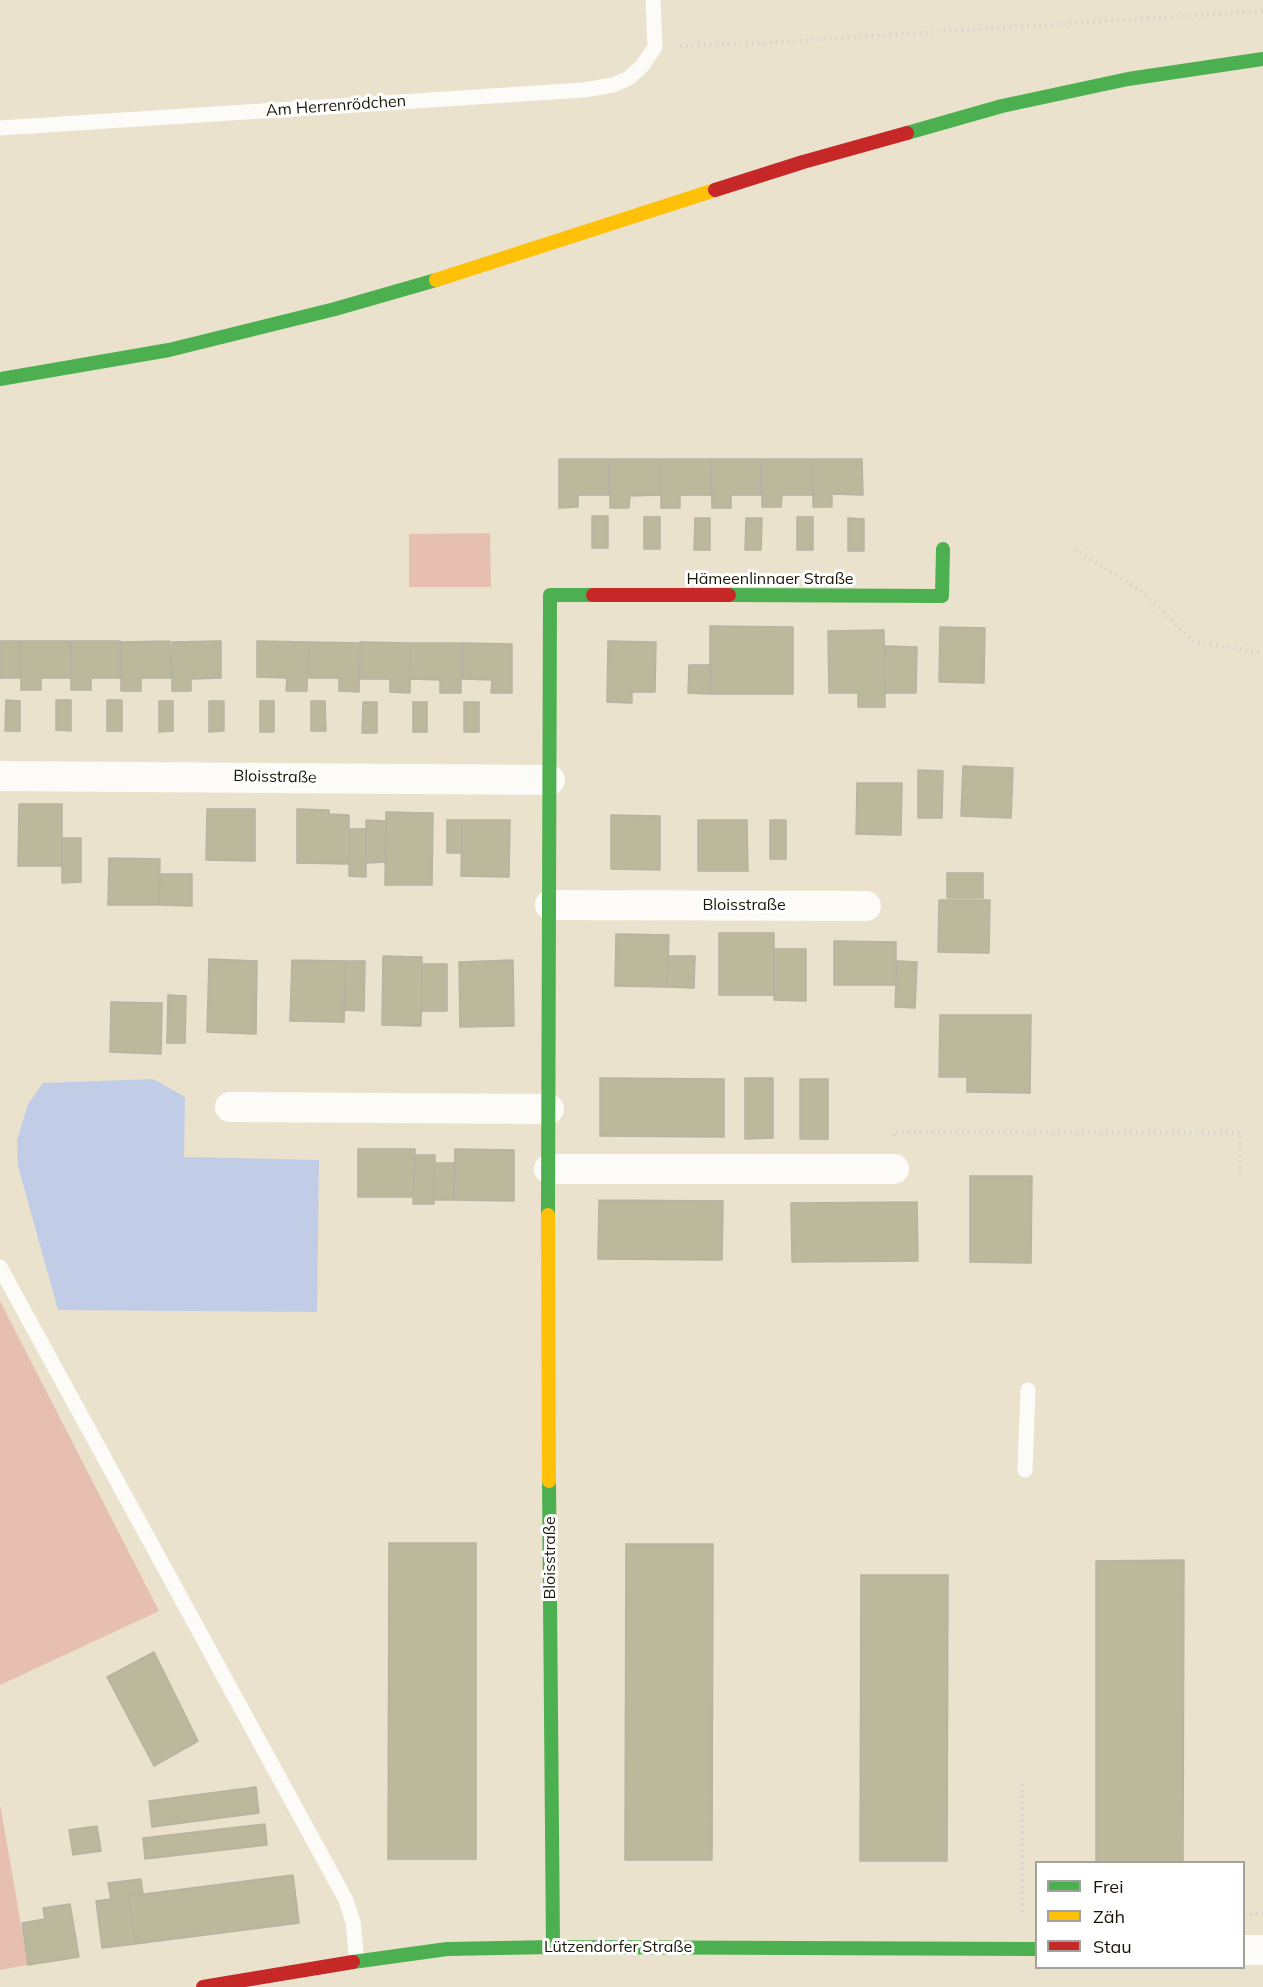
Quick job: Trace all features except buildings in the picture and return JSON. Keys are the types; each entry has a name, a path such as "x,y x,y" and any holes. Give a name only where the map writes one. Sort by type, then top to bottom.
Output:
{"street":[{"path":"0,379 169,350 335,309 439,279 803,162 1002,106 1128,79 1263,59"},
{"name":"Hämeenlinnaer Straße","path":"550,594 942,596 943,549"},
{"name":"Bloisstraße","path":"550,594 549,1168 553,1947"},
{"name":"Bloisstraße","path":"0,776 550,780"},
{"name":"Bloisstraße","path":"550,904 866,906"},
{"path":"230,1107 549,1109"},
{"path":"549,1168 894,1169"},
{"name":"Lützendorfer Straße","path":"203,1987 357,1960 447,1949 553,1947 1035,1949"},
{"path":"1245,1950 1263,1950"}],"lane":[{"path":"653,0 655,47"},
{"name":"Am Herrenrödchen","path":"0,128 583,90 613,85 629,78 642,66 655,47"},
{"path":"0,1267 346,1900 353,1922 357,1960"},
{"path":"1025,1470 1028,1390"}],"path":[{"path":"655,47 759,44 1263,11"},
{"path":"1075,549 1142,592 1194,642 1263,654"},
{"path":"894,1169 894,1132 1240,1133 1240,1176"},
{"path":"1022,1784 1022,1915"},
{"path":"1245,1914 1263,1914"}],"shaded area":[{"path":"490,533 491,587 409,587 409,534"},
{"path":"0,1301 159,1611 0,1685"},
{"path":"0,1804 28,1965 0,1970"}],"water":[{"path":"153,1079 185,1097 184,1157 319,1160 317,1312 58,1310 18,1166 17,1140 28,1104 43,1083"}],"traffic: fast":[{"path":"907,133 1002,106 1128,79 1263,59"},
{"path":"0,379 169,350 335,309 436,280"},
{"path":"729,595 942,596 943,549"},
{"path":"548,1215 550,595 593,595"},
{"path":"549,1481 553,1947"},
{"path":"353,1962 447,1949 553,1947 1035,1949"}],"traffic: slow":[{"path":"436,280 715,190"},
{"path":"548,1215 549,1481"}],"traffic: jam":[{"path":"715,190 907,133"},
{"path":"593,595 729,595"},
{"path":"203,1987 353,1962"}]}
